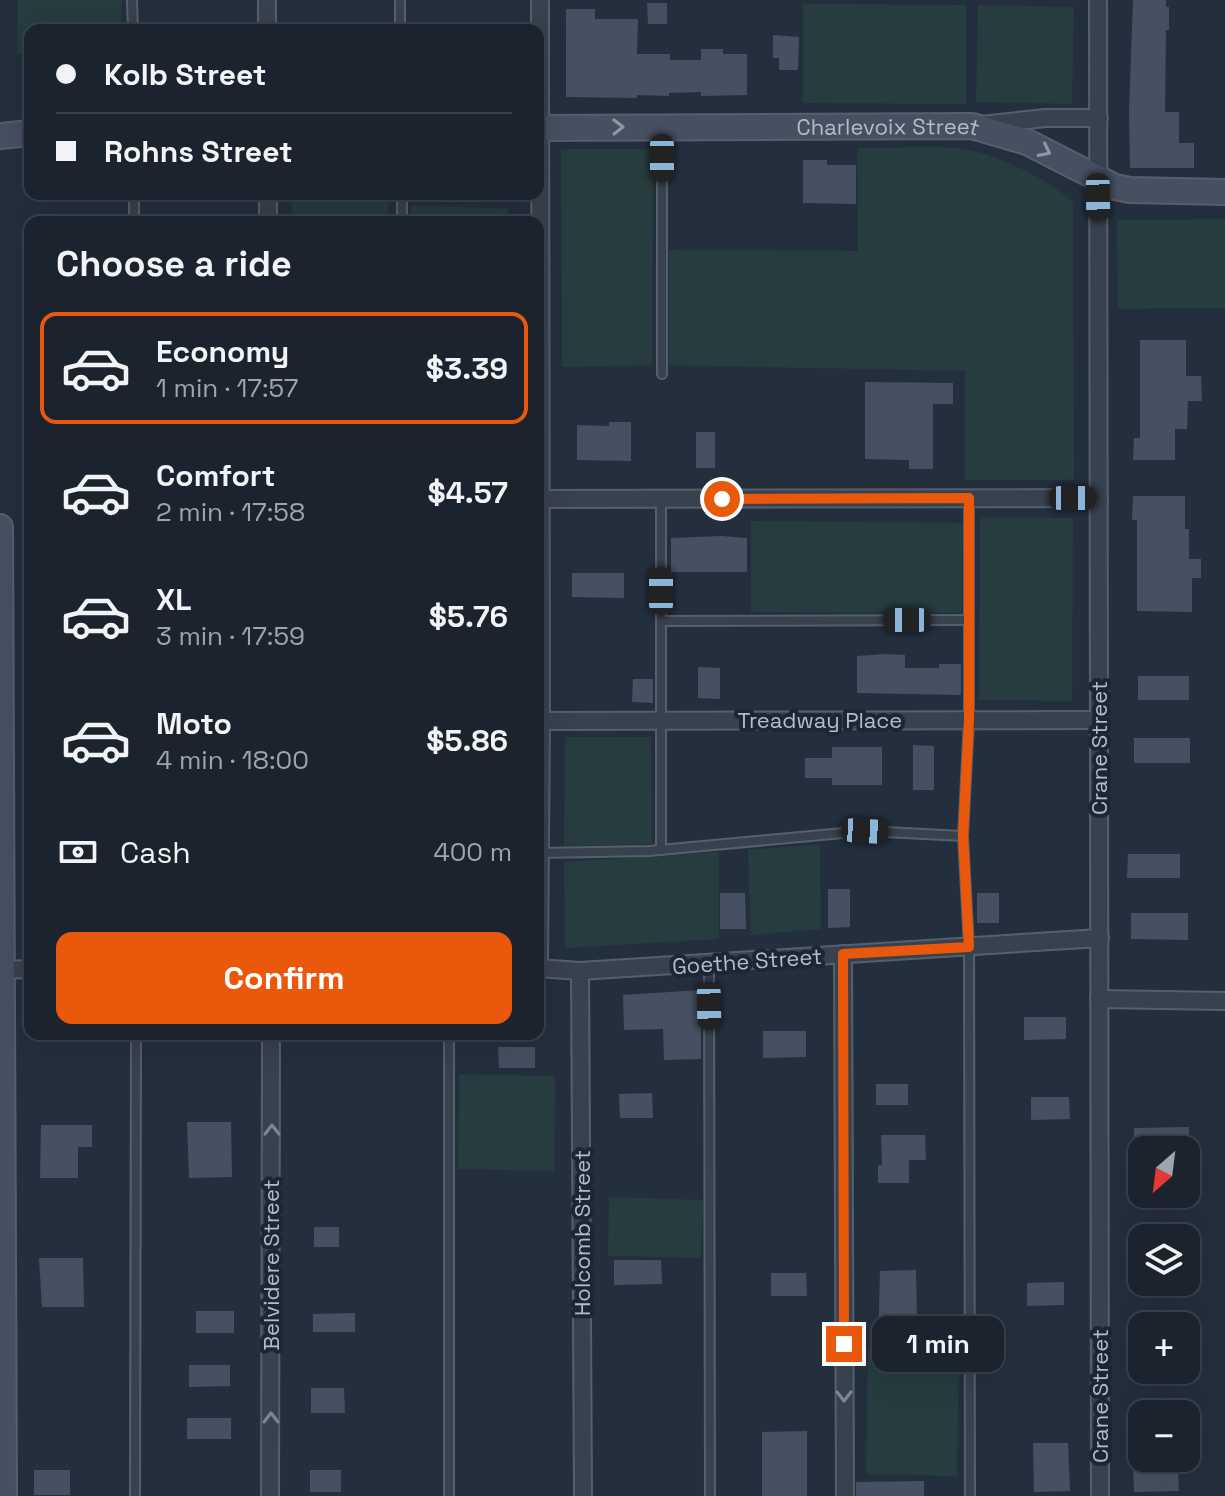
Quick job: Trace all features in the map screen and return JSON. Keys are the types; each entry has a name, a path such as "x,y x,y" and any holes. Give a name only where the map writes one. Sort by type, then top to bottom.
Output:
{"street":[{"path":"267,0 267,24"},
{"path":"540,0 540,24"},
{"name":"Crane Street","path":"1098,0 1100,1496"},
{"path":"972,126 1045,118 1099,118"},
{"name":"Charlevoix Street","path":"544,128 972,126 1027,142 1098,179 1130,190 1225,192"},
{"path":"0,136 24,134"},
{"path":"544,499 1099,498"},
{"path":"0,527 4,1496"},
{"name":"Treadway Place","path":"544,721 1099,720"},
{"name":"Goethe Street","path":"544,968 580,971 1100,938"},
{"path":"843,954 845,1496"},
{"path":"2,970 24,969"},
{"name":"Holcomb Street","path":"580,971 583,1496"},
{"path":"1099,999 1225,1001"},
{"name":"Belvidere Street","path":"270,1496 271,1040"}],"lane":[{"path":"132,0 133,24"},
{"path":"400,0 400,24"},
{"path":"662,127 662,374"},
{"path":"969,498 969,720 963,836 969,947 970,1496"},
{"path":"661,499 661,850"},
{"path":"661,621 969,620"},
{"path":"544,853 661,850 865,831 963,836"},
{"path":"709,963 710,1496"},
{"path":"135,1496 136,1040"},
{"path":"449,1040 449,1496"}],"green space":[{"path":"18,0 122,0 121,24 24,24 24,54 17,54"},
{"path":"803,4 966,5 966,104 803,103"},
{"path":"978,5 1074,7 1072,104 976,102"},
{"path":"857,148 971,150 1002,160 1035,176 1073,203 1074,480 965,480 965,371 669,365 669,250 858,251"},
{"path":"561,149 653,149 652,365 562,367"},
{"path":"292,200 388,200 388,216 292,216"},
{"path":"411,206 508,208 508,216 411,216"},
{"path":"1225,219 1225,308 1118,309 1117,220"},
{"path":"980,517 1073,518 1072,701 979,700"},
{"path":"751,521 963,523 962,613 751,612"},
{"path":"565,737 651,737 652,844 564,846"},
{"path":"820,844 821,929 751,935 748,850"},
{"path":"719,852 719,939 565,948 564,862"},
{"path":"459,1074 555,1076 554,1171 458,1169"},
{"path":"609,1197 703,1200 701,1258 608,1256"},
{"path":"868,1348 959,1349 957,1476 866,1474"}],"building":[{"path":"1133,0 1166,0 1166,7 1169,7 1165,112 1179,112 1179,143 1194,143 1194,168 1130,168"},
{"path":"647,3 667,3 667,24 648,24"},
{"path":"566,9 595,9 595,19 638,19 637,54 670,54 670,60 701,60 701,49 723,49 723,54 747,54 747,95 701,96 701,92 669,93 669,96 637,95 637,98 566,97"},
{"path":"773,35 799,37 798,70 779,70 779,58 773,58"},
{"path":"803,160 827,160 827,165 856,165 856,204 803,203"},
{"path":"1140,340 1186,340 1186,376 1201,376 1202,401 1188,401 1187,429 1175,429 1175,460 1133,460 1134,438 1140,438"},
{"path":"865,382 953,383 953,404 933,404 933,469 909,469 909,460 865,459"},
{"path":"609,422 631,422 631,461 577,460 577,425 609,426"},
{"path":"696,432 715,432 715,468 696,468"},
{"path":"1133,496 1185,496 1189,559 1201,559 1201,578 1192,578 1192,612 1137,611 1137,520 1132,520"},
{"path":"671,538 747,538 747,572 671,572"},
{"path":"572,573 624,573 624,598 572,597"},
{"path":"905,655 905,668 939,668 939,664 961,664 961,695 857,693 857,656"},
{"path":"698,667 720,668 720,699 698,698"},
{"path":"1138,676 1189,676 1189,700 1138,700"},
{"path":"633,679 653,679 653,703 632,702"},
{"path":"1134,738 1190,738 1190,763 1134,763"},
{"path":"913,745 934,746 934,790 913,790"},
{"path":"832,747 882,747 882,785 832,785 832,778 805,778 805,758 832,758"},
{"path":"1128,854 1180,854 1180,878 1127,878"},
{"path":"828,889 850,889 850,927 828,928"},
{"path":"720,893 745,893 746,929 720,929"},
{"path":"977,893 999,893 999,923 977,923"},
{"path":"1131,913 1188,913 1188,940 1131,939"},
{"path":"701,990 701,1059 664,1060 663,1029 624,1030 623,995"},
{"path":"1024,1017 1066,1017 1066,1039 1024,1040"},
{"path":"763,1031 806,1031 806,1057 763,1058"},
{"path":"498,1047 535,1047 535,1068 499,1068"},
{"path":"876,1084 908,1084 908,1105 876,1105"},
{"path":"652,1093 653,1118 620,1118 619,1094"},
{"path":"1031,1097 1069,1097 1070,1119 1031,1120"},
{"path":"187,1122 231,1122 232,1177 189,1178"},
{"path":"41,1125 92,1125 92,1147 78,1147 78,1178 40,1178"},
{"path":"1189,1127 1189,1136 1134,1136 1134,1128"},
{"path":"881,1135 925,1135 926,1160 909,1160 909,1183 878,1183 878,1165 882,1165"},
{"path":"314,1227 339,1227 339,1247 314,1247"},
{"path":"39,1258 83,1258 84,1307 42,1307"},
{"path":"614,1260 661,1260 662,1284 614,1285"},
{"path":"916,1270 920,1343 878,1344 880,1271"},
{"path":"771,1273 806,1273 807,1296 771,1296"},
{"path":"1064,1282 1064,1305 1027,1306 1027,1283"},
{"path":"196,1311 234,1311 234,1333 196,1333"},
{"path":"355,1313 355,1332 313,1332 313,1314"},
{"path":"189,1365 230,1365 230,1386 189,1387"},
{"path":"311,1388 344,1388 345,1413 311,1413"},
{"path":"187,1418 231,1418 231,1439 187,1439"},
{"path":"807,1431 807,1496 762,1496 762,1432"},
{"path":"1033,1443 1068,1443 1070,1491 1034,1492"},
{"path":"34,1470 70,1470 70,1495 34,1495"},
{"path":"310,1470 341,1470 341,1492 310,1492"},
{"path":"1133,1472 1178,1472 1179,1491 1134,1492"},
{"path":"924,1481 924,1496 856,1496 856,1482"}],"route":[{"path":"722,499 969,498 969,720 963,836 969,947 843,954 844,1344"}]}
